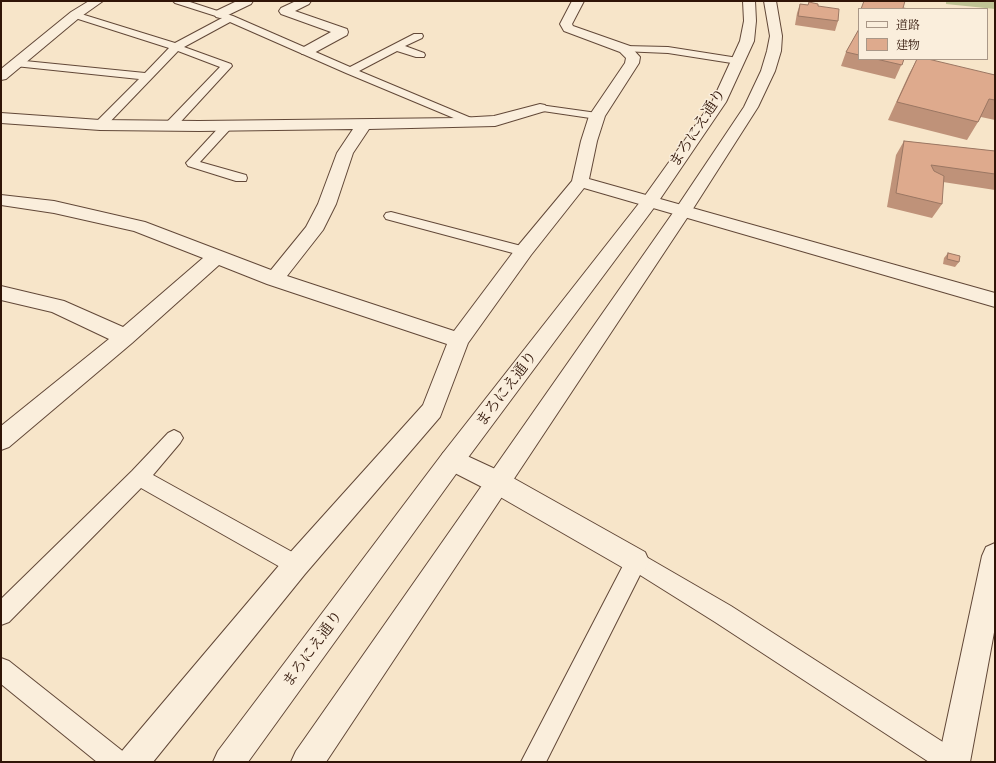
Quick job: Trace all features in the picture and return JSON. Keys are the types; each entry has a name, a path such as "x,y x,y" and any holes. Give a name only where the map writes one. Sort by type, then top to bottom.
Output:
{"street":[{"path":"6,70 75,15 97,1"},
{"path":"225,16 247,1"},
{"path":"305,1 285,11 342,32 307,51"},
{"path":"133,762 296,565 432,410 459,340 524,251 580,182 589,141 597,116 632,63 633,57 625,48 608,44 568,28 566,24 578,1"},
{"name":"まろにえ通り","path":"229,762 452,460 650,201 719,102 747,42 750,21 749,1"},
{"path":"307,762 683,211 751,106 768,71 776,36 770,1"},
{"path":"1,118 100,125 170,126 472,122 495,121 540,108"},
{"path":"274,279 314,230 327,204 345,153 364,124"},
{"path":"580,182 995,300"},
{"path":"1,200 54,207 139,226 274,279 459,340"},
{"path":"1,440 125,337 216,257"},
{"path":"1,294 57,306 125,337"},
{"path":"452,460 497,482 636,561"},
{"path":"952,762 995,558"}],"lane":[{"path":"178,1 225,16 350,71 472,122"},
{"path":"75,15 176,47 227,66 170,126"},
{"path":"100,125 146,76 176,47 225,16"},
{"path":"350,71 418,36"},
{"path":"397,47 420,55"},
{"path":"625,48 668,50 738,61"},
{"path":"6,70 146,76"},
{"path":"540,108 597,116"},
{"path":"227,126 192,163 241,178"},
{"path":"391,216 524,251"},
{"path":"1,614 139,477 174,438"},
{"path":"139,477 296,565"},
{"path":"537,760 636,561 723,614 952,762"},
{"path":"1,669 116,762"}],"green space":[{"path":"946,1 995,1 995,9 988,8 946,4"}],"building":[{"path":"864,1 905,1 903,8 861,8"},
{"path":"809,2 818,4 818,6 839,9 838,21 798,16 800,4 808,5"},
{"path":"858,31 858,55 846,52"},
{"path":"880,60 904,60 902,65"},
{"path":"917,60 932,60 995,75 995,100 989,99 978,122 897,102"},
{"path":"904,141 995,151 995,174 931,165 934,171 944,176 942,204 896,193"},
{"path":"948,253 960,256 959,262 947,259"}]}
